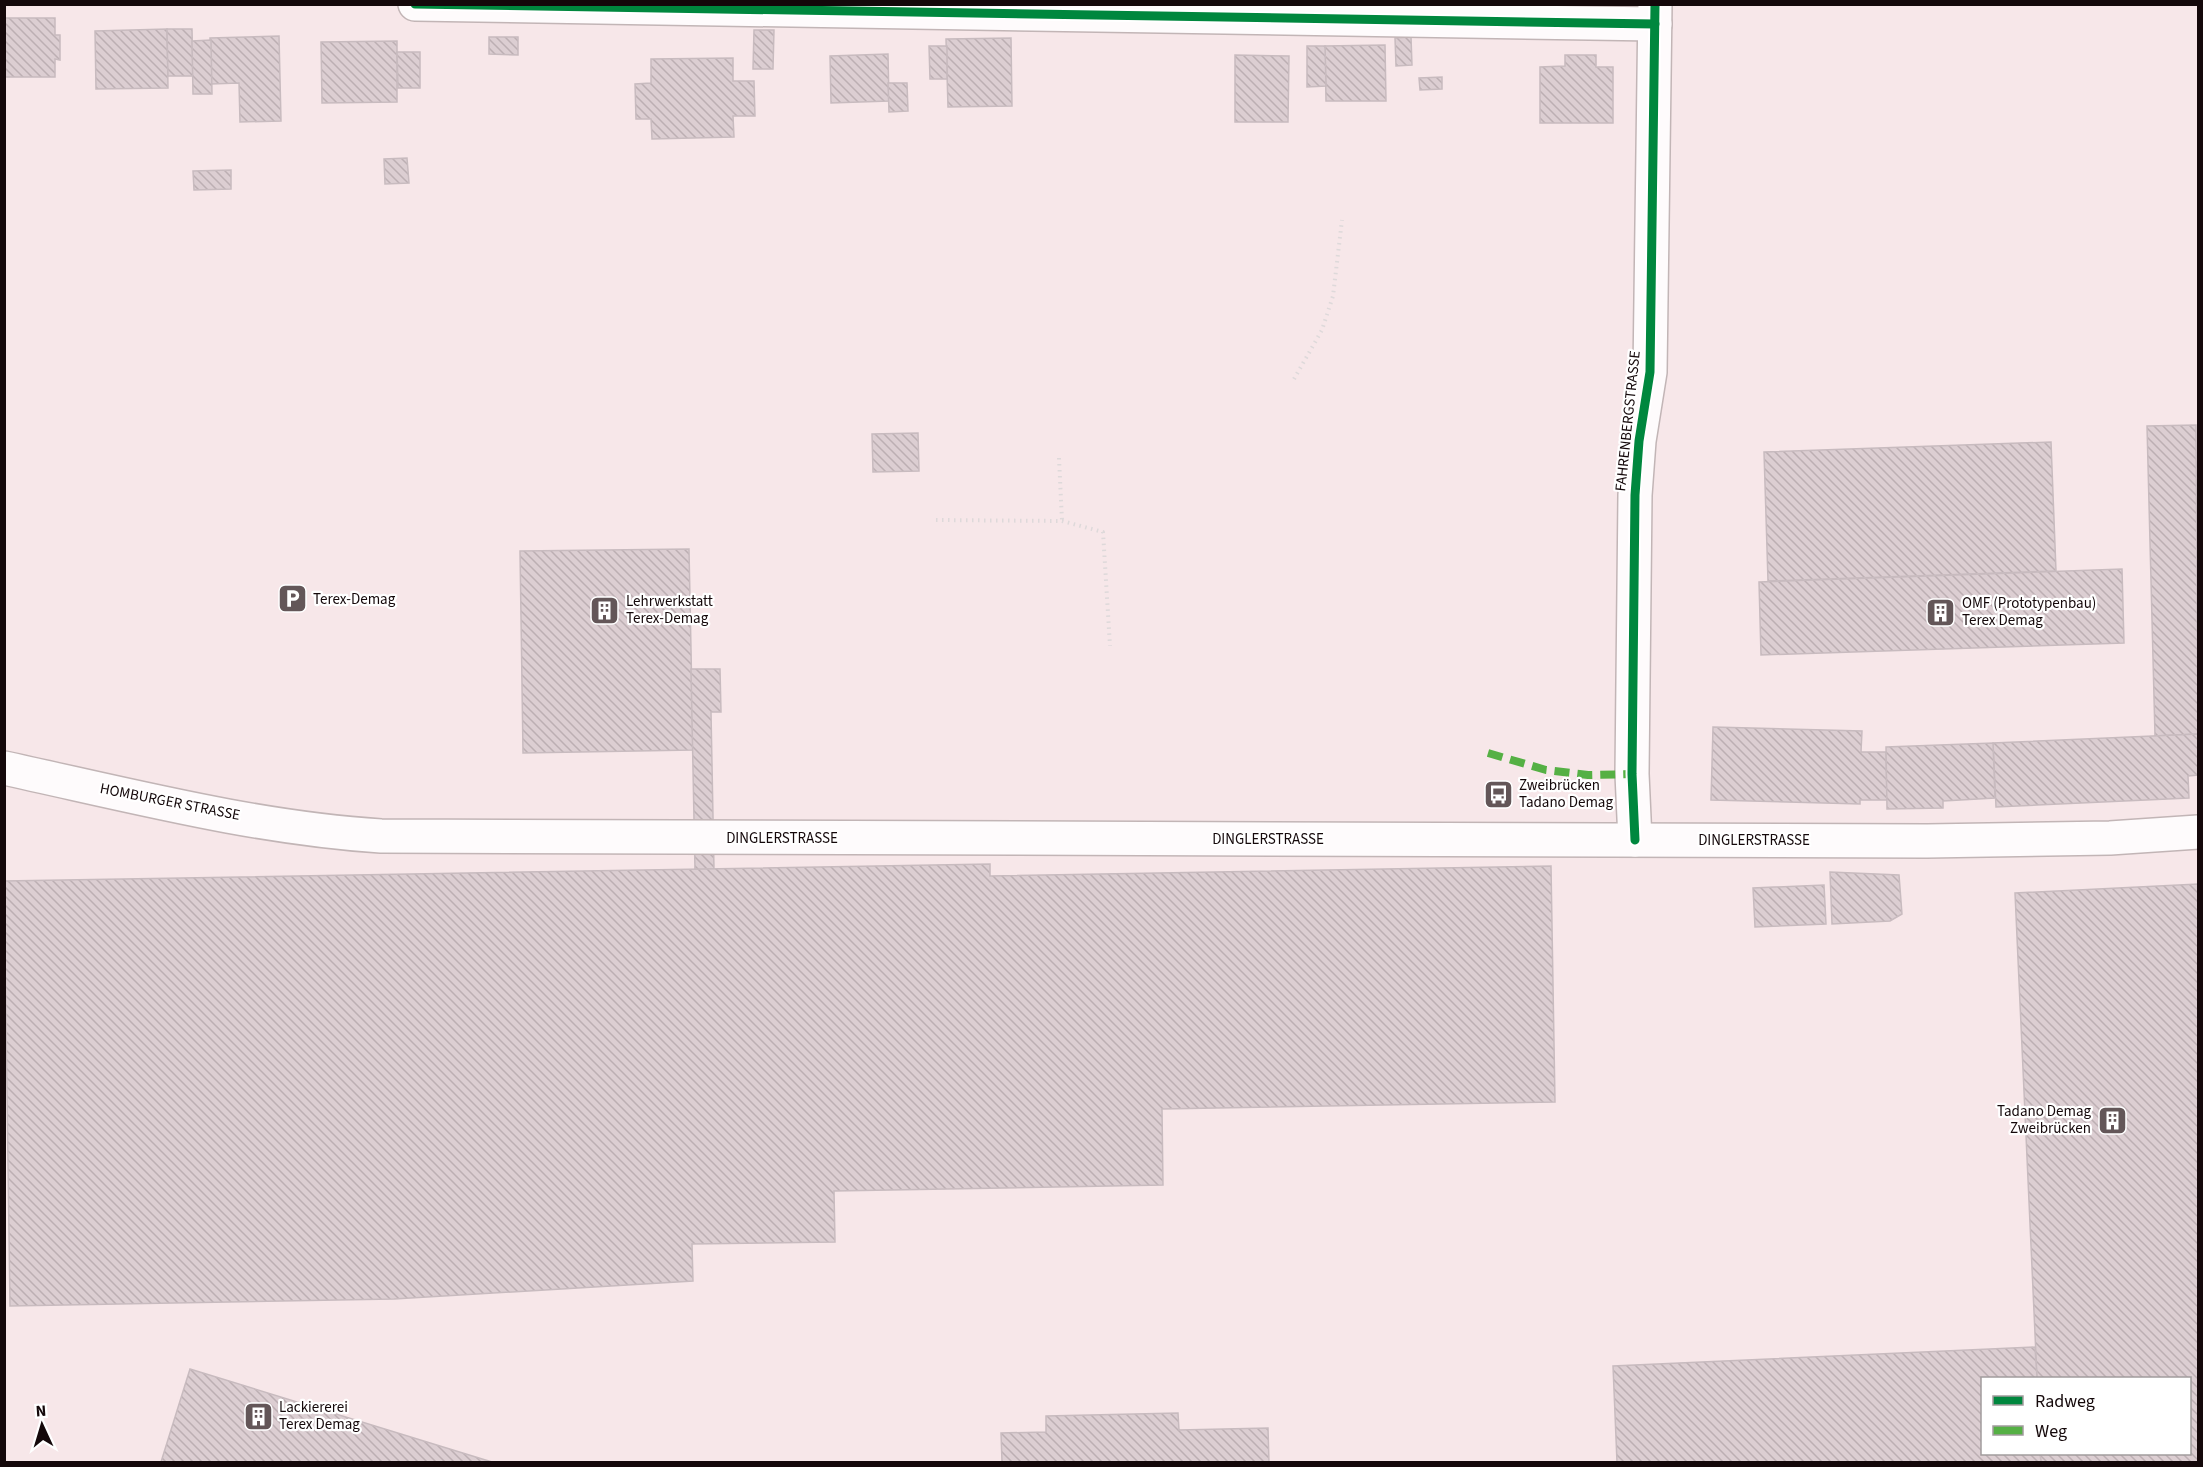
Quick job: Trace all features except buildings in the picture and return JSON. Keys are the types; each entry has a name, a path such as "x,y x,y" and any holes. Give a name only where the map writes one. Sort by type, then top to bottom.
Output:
{"main road":[{"path":"415,4 1655,14"},
{"name":"FAHRENBERGSTRASSE","path":"1635,840 1632,774 1635,495 1639,441 1650,372 1655,14"},
{"name":"HOMBURGER STRASSE","path":"4,768 194,808 337,833"},
{"name":"DINGLERSTRASSE","path":"337,833 381,836 655,838 1927,841 2110,838 2199,832"}],"path":[{"path":"1294,379 1322,330 1333,296 1342,220"},
{"path":"1059,458 1062,521"},
{"path":"936,520 1062,521 1103,532 1110,646"}],"marked path":[{"path":"1488,753 1546,770 1588,775 1632,774"}],"cycle path":[{"path":"415,4 1655,24"},
{"path":"1635,840 1632,774 1635,495 1639,441 1650,372 1655,4"}],"place":[{"name":"Terex-Demag","path":"292,599"},
{"name":"Lehrwerkstatt Terex-Demag","path":"605,610"},
{"name":"OMF (Prototypenbau) Terex Demag","path":"1941,612"},
{"name":"Zweibrücken Tadano Demag","path":"1498,794"},
{"name":"Tadano Demag Zweibrücken","path":"2112,1120"},
{"name":"Lackiererei Terex Demag","path":"258,1416"}]}
